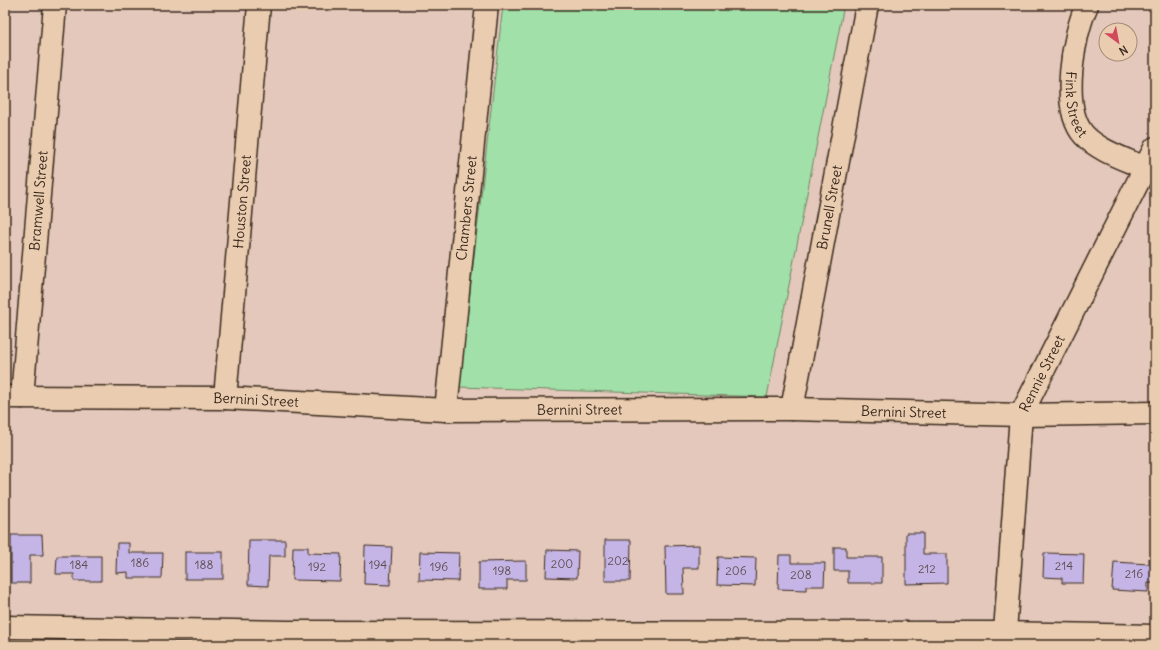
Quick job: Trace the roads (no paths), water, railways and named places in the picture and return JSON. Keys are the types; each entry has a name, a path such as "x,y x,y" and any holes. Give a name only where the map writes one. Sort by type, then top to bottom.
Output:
{"street":[{"name":"Bramwell Street","path":"14,397 55,5"},
{"name":"Houston Street","path":"225,398 259,5"},
{"name":"Chambers Street","path":"446,410 487,5"},
{"name":"Brunell Street","path":"792,409 867,5"},
{"name":"Fink Street","path":"1087,5 1075,44 1072,73 1072,104 1077,124 1083,134 1094,144 1145,168"},
{"name":"Rennie Street","path":"1004,639 1021,415 1155,148"},
{"name":"Bernini Street","path":"14,397 225,398 446,410 792,409 1021,415 1155,413"},
{"path":"5,627 551,638 1004,639 1155,636"}]}
